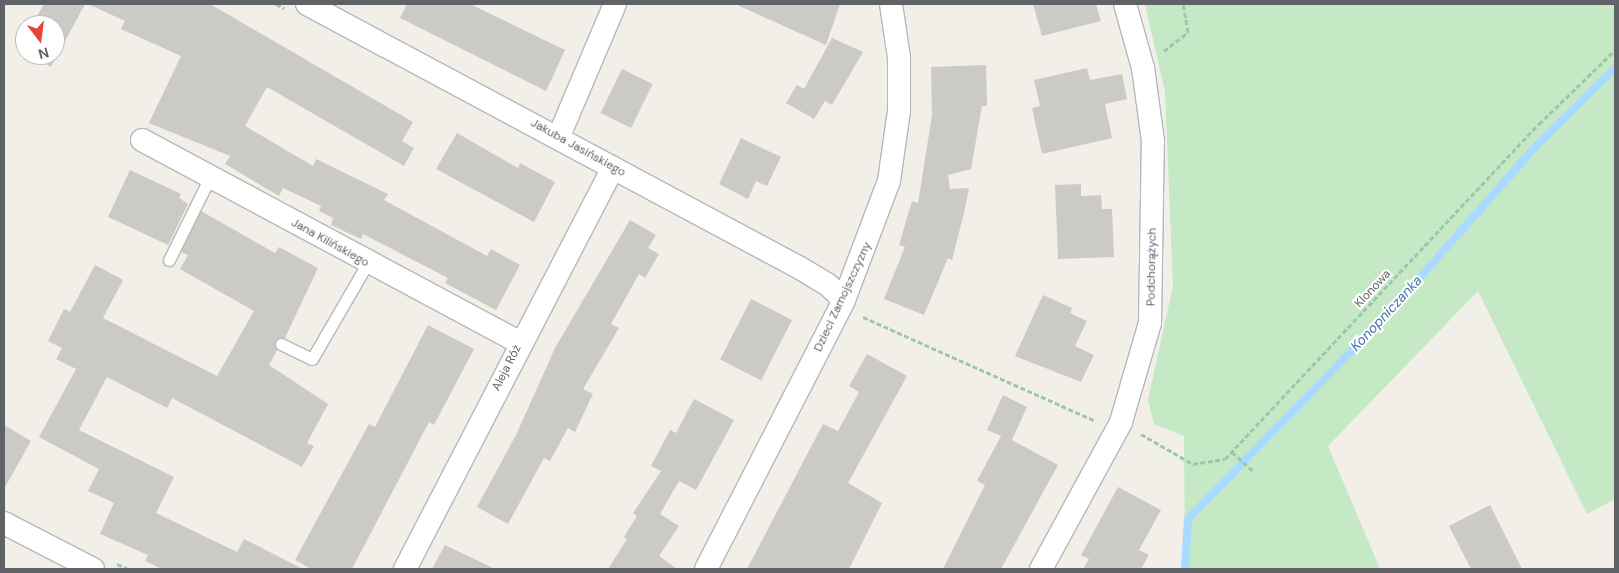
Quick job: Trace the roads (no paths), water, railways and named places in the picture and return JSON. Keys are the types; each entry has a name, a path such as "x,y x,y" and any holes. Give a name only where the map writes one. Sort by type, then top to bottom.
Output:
{"street":[{"name":"Jakuba Jasińskiego","path":"307,4 559,136 613,168 827,284 844,300"},
{"path":"559,136 615,4"},
{"name":"Dzieci Zamojszczyzny","path":"706,569 844,300 889,181 899,111 899,58 891,4"},
{"name":"Podchorążych","path":"1041,569 1119,426 1141,362 1154,283 1153,141 1142,68 1125,4"},
{"name":"Jana Kilińskiego","path":"142,140 367,264 520,343"},
{"name":"Aleja Róż","path":"405,569 520,343 613,168"},
{"path":"4,523 93,569"}],"lane":[{"path":"168,260 210,177"},
{"path":"281,344 312,359 367,264"}],"waterway":[{"name":"Konopniczanka","path":"1185,569 1188,519 1392,309 1538,144 1615,68"}]}
